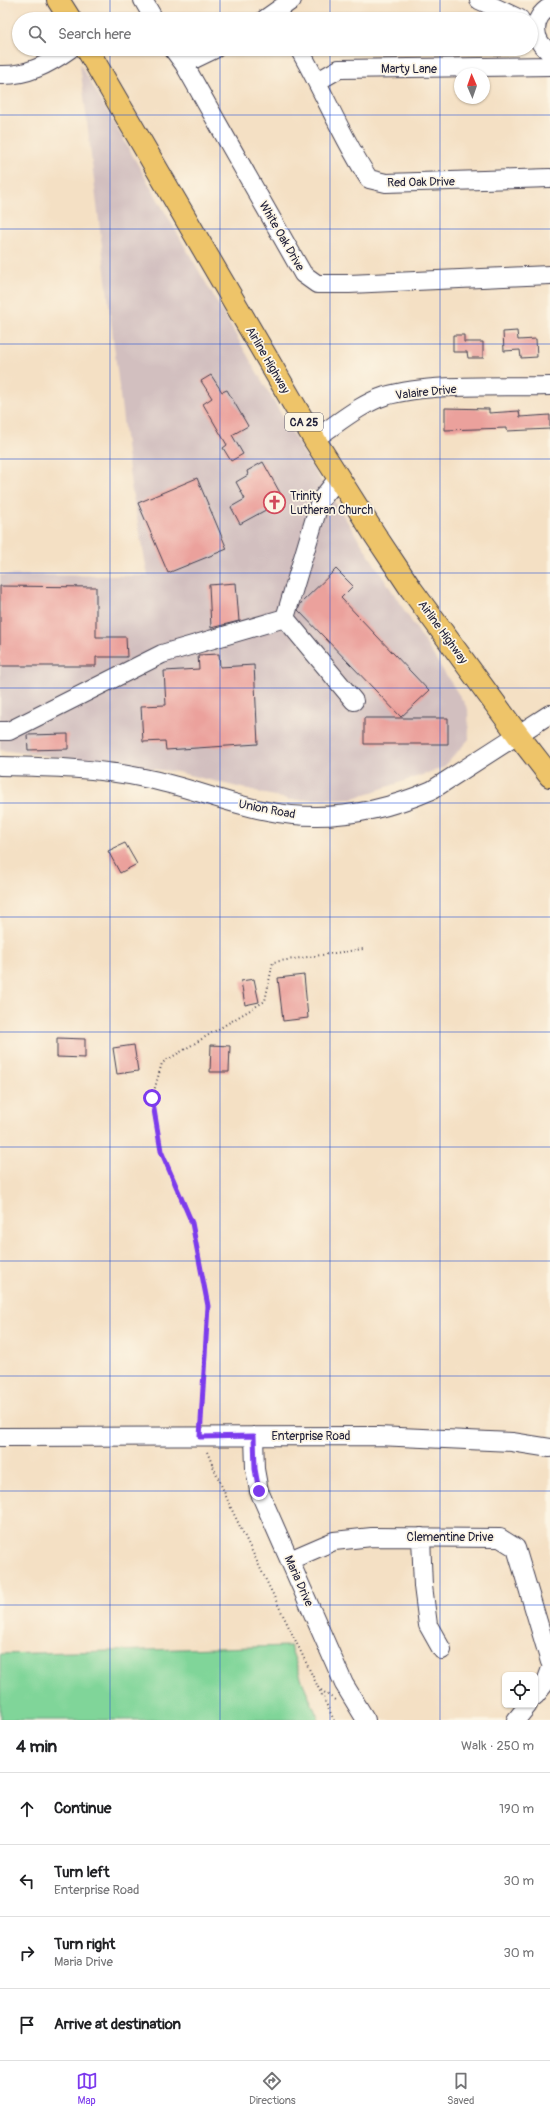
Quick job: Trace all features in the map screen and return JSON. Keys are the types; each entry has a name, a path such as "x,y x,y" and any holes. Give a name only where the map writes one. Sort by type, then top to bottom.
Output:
{"main road":[{"path":"58,0 66,12"},
{"name":"Airline Highway","path":"91,56 314,439 411,589 518,735 550,776"}],"street":[{"path":"143,0 150,12"},
{"path":"273,12 292,0"},
{"path":"479,0 506,12"},
{"path":"538,17 550,8"},
{"path":"538,40 542,46 550,52"},
{"path":"0,75 30,71 60,56"},
{"name":"White Oak Drive","path":"178,56 303,274 317,284 379,283 550,275"},
{"path":"184,64 201,56"},
{"name":"Red Oak Drive","path":"303,56 318,81 356,159 369,179 386,183 550,178"},
{"name":"Marty Lane","path":"318,81 339,69 550,66"},
{"name":"Valaire Drive","path":"314,439 371,402 385,396 449,388 550,386"},
{"path":"285,618 320,501 339,477"},
{"path":"285,618 354,702"},
{"path":"0,731 9,731 162,654 285,618"},
{"name":"Union Road","path":"0,766 68,768 120,773 192,790 265,811 287,815 338,816 374,810 411,799 432,790 550,714"},
{"name":"Maria Drive","path":"254,1436 255,1469 259,1491 344,1684 366,1720"},
{"name":"Enterprise Road","path":"0,1437 421,1437 512,1442 550,1448"},
{"name":"Clementine Drive","path":"290,1560 334,1542 372,1537 500,1538 516,1548 550,1662"},
{"path":"421,1537 423,1586 428,1625 442,1650"},
{"path":"538,1692 546,1682 550,1671"},
{"path":"516,1720 526,1708"}],"path":[{"path":"334,1720 232,1508 200,1437 208,1306 192,1223 161,1151 152,1098 162,1063 265,1001 273,962 363,948"}],"shaded area":[{"path":"80,64 307,459 468,709 469,739 443,768 354,798 290,800 177,772 0,750 0,575 148,576 131,486"}],"green space":[{"path":"290,1646 303,1683 319,1720 0,1720 0,1654"}],"building":[{"path":"517,331 518,340 536,339 537,357 521,358 520,350 504,351 503,332"},
{"path":"453,335 464,335 464,342 483,342 483,358 468,358 467,352 453,352"},
{"path":"211,375 222,392 227,390 248,426 232,435 243,454 231,461 223,448 227,445 203,404 212,398 201,381"},
{"path":"445,408 489,409 489,413 519,411 520,417 550,415 550,429 507,431 507,428 445,430"},
{"path":"263,462 284,500 240,524 231,507 245,499 236,482 248,475 247,471"},
{"path":"197,478 227,549 168,573 138,503"},
{"path":"336,569 353,586 341,598 429,691 401,717 298,610 301,603"},
{"path":"236,583 239,621 211,628 209,585"},
{"path":"0,586 96,587 96,637 126,637 127,657 96,657 96,666 0,666"},
{"path":"219,654 220,667 254,665 258,744 166,750 165,741 143,742 141,706 166,705 164,671 199,669 198,655"},
{"path":"364,718 448,718 448,744 364,744"},
{"path":"68,734 68,749 28,750 27,735"},
{"path":"125,843 137,864 120,873 108,851"},
{"path":"304,975 308,1018 283,1021 278,978"},
{"path":"254,979 259,1002 245,1005 241,981"},
{"path":"57,1038 85,1039 85,1058 57,1057"},
{"path":"134,1045 138,1071 117,1074 113,1048"},
{"path":"211,1045 230,1046 229,1072 210,1072"}],"place":[{"name":"Trinity Lutheran Church","path":"274,503"}],"route":[{"path":"152,1098 161,1151 192,1223 208,1306 200,1437 254,1436 255,1469 259,1491"}]}
